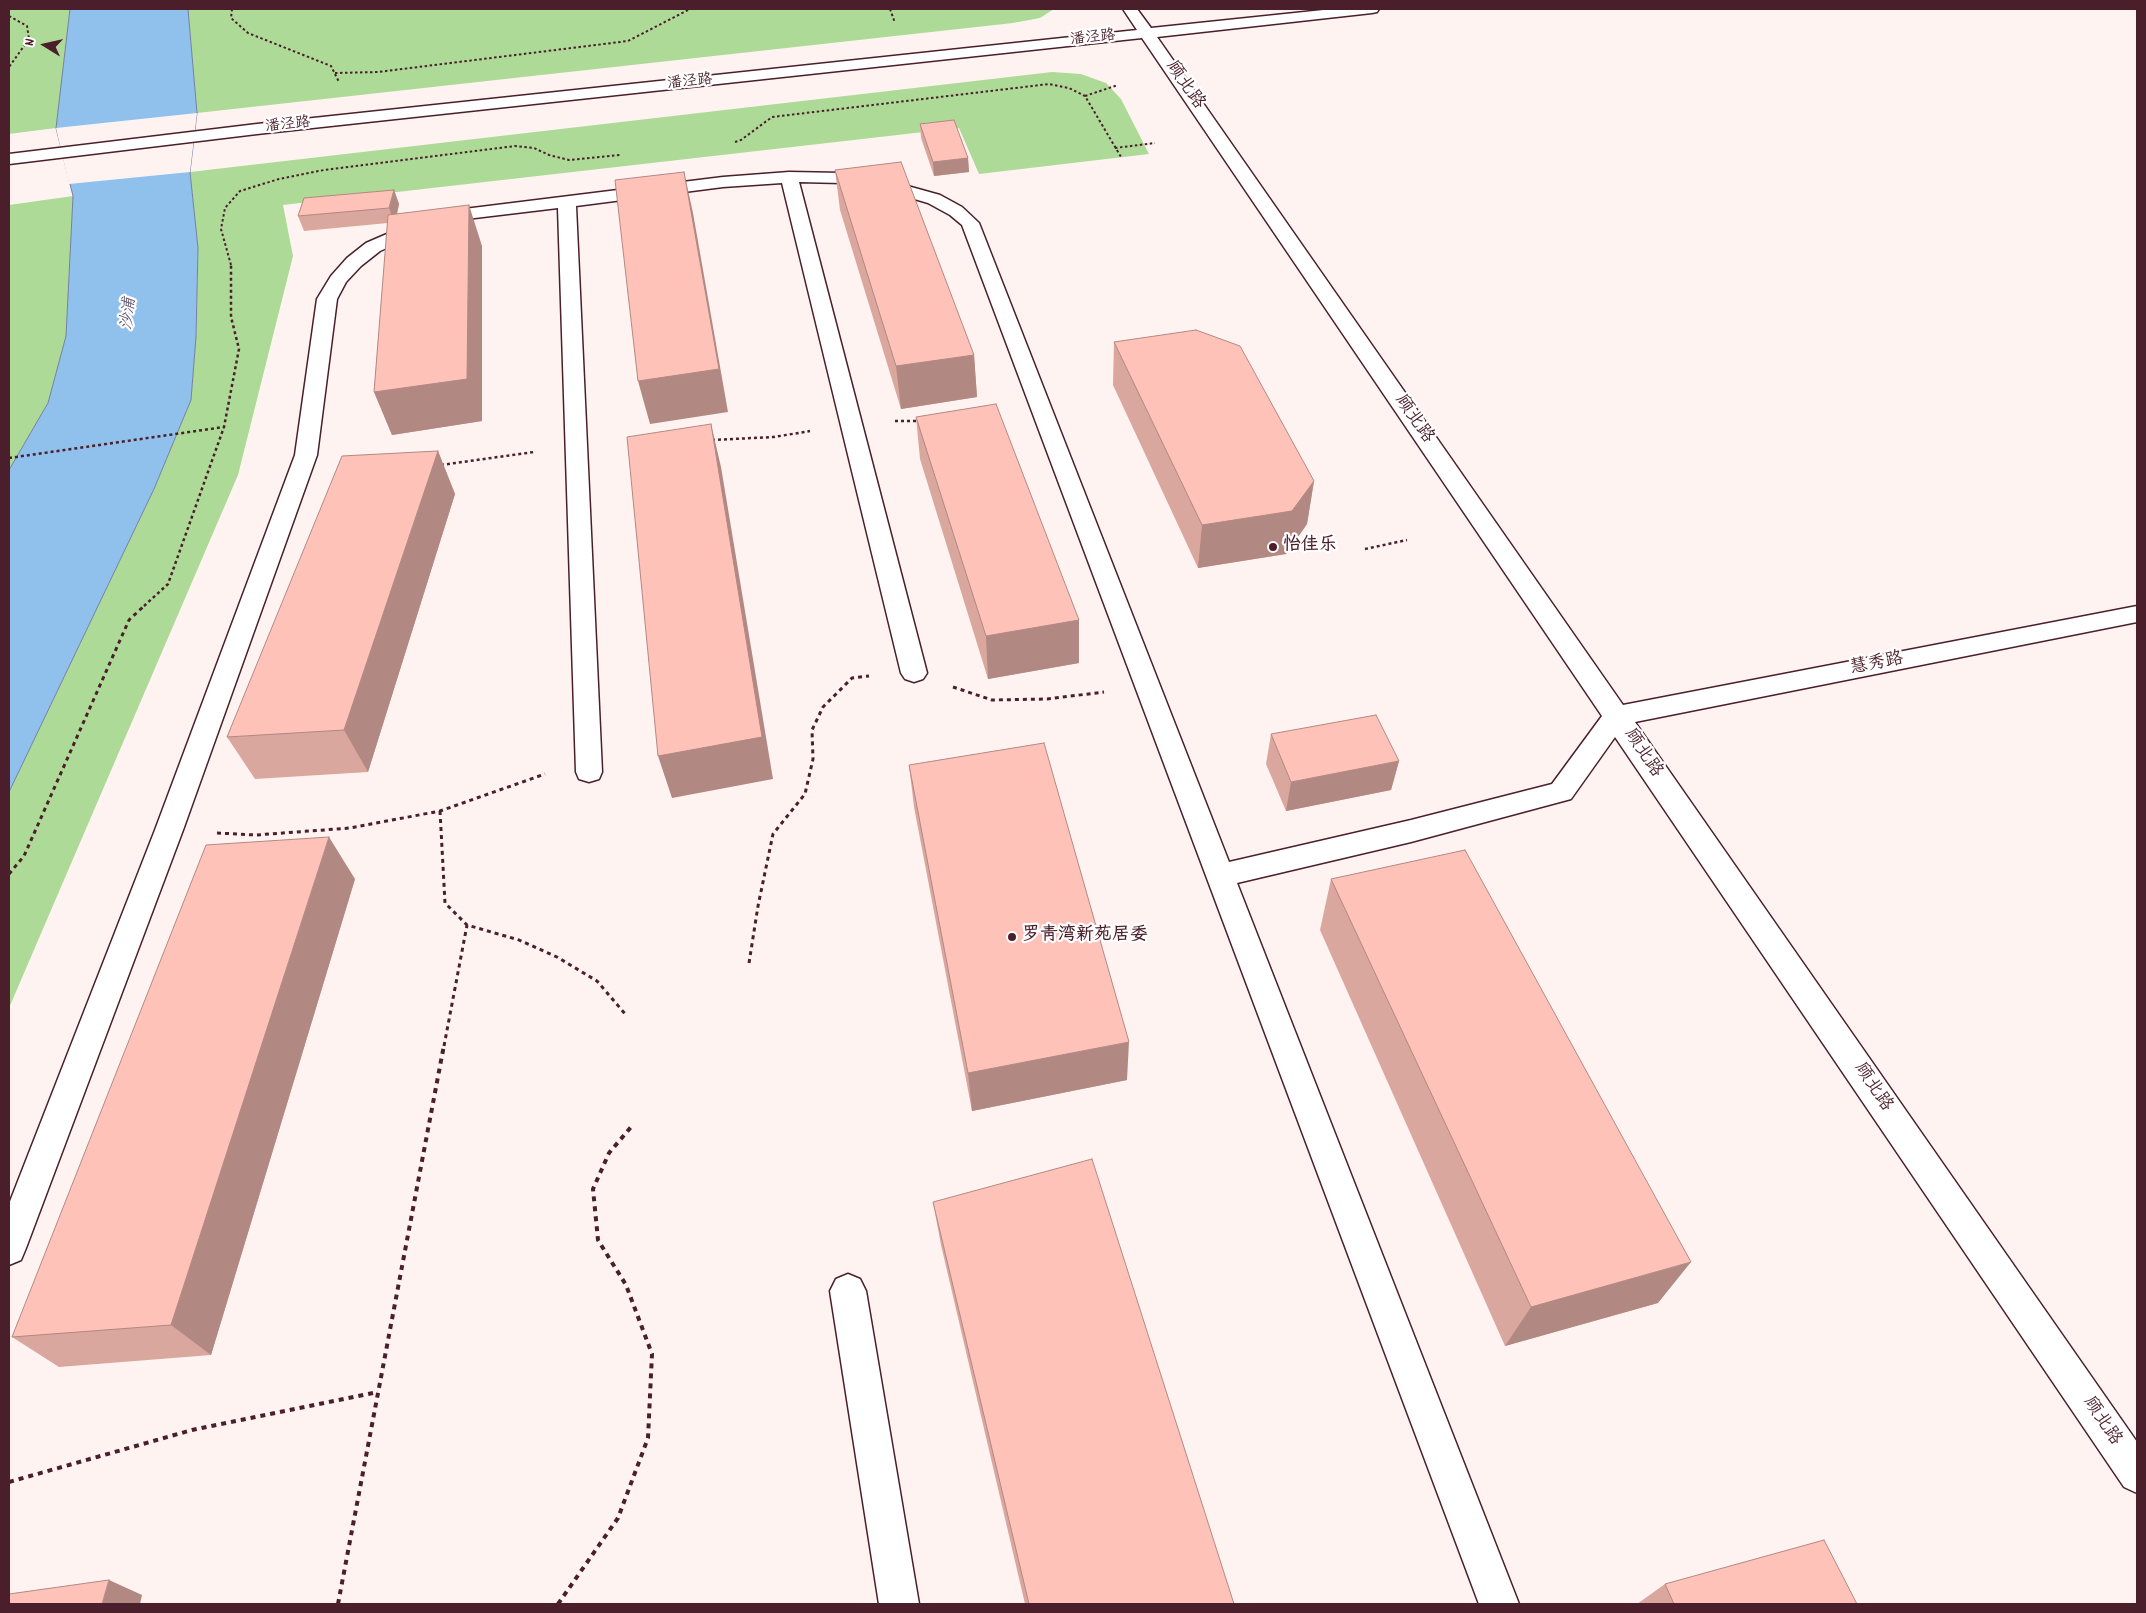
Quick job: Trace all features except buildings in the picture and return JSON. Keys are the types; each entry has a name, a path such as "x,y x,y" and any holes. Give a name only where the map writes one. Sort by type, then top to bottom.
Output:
{"street":[{"name":"顾北路","path":"1130,9 2137,1474"},
{"name":"潘泾路","path":"9,159 257,129 1372,9"},
{"path":"789,178 914,673"},
{"path":"9,1248 169,830 306,455 327,299 338,280 354,262 373,247 423,225 456,215 567,203 723,182 789,178 842,178 904,190 934,199 956,211 970,223 1499,1604"},
{"path":"567,203 589,765"},
{"name":"慧秀路","path":"1616,716 2137,614"},
{"path":"1220,876 1411,831 1561,792 1616,716"},
{"path":"848,1291 899,1604"}],"path":[{"path":"232,9 231,18 248,33 331,66 340,80 339,87"},
{"path":"335,73 378,72 628,41 690,9"},
{"path":"9,16 27,26 29,39 9,67"},
{"path":"728,144 741,140 772,117 1049,84 1069,88 1086,96 1121,157"},
{"path":"1086,96 1118,85"},
{"path":"1115,148 1155,144"},
{"path":"9,874 24,856 129,620 168,584 224,427 239,349 231,317 231,261 221,230 225,208 240,190 279,179 324,170 515,146 534,148 549,155 569,160 629,154"},
{"path":"709,440 774,437 825,429 851,422 925,421"},
{"path":"9,458 224,427"},
{"path":"440,466 576,445"},
{"path":"1365,549 1407,540"},
{"path":"749,963 758,906 773,834 805,794 813,759 812,730 823,707 852,678 914,673 992,700 1047,699 1147,686"},
{"path":"169,830 256,835 350,828 440,810 589,765"},
{"path":"440,810 445,903 467,925 519,940 556,957 597,982 626,1015"},
{"path":"338,1604 467,925"},
{"path":"558,1604 618,1518 648,1438 652,1354 626,1285 598,1240 593,1189 609,1153 631,1127"},
{"path":"9,1482 192,1430 378,1392"}],"green space":[{"path":"9,9 70,9 56,128 9,134"},
{"path":"188,9 1054,9 1040,18 1013,23 197,113"},
{"path":"1052,72 1081,74 1106,83 1121,99 1149,154 979,174 959,128 283,205 293,256 238,475 9,1008 9,792 154,489 191,400 196,337 198,248 190,172"},
{"path":"73,196 66,336 48,403 9,470 9,205"}],"water":[{"name":"沙浦","path":"70,9 188,9 197,113 190,172 198,248 196,337 191,400 154,489 9,792 9,470 48,403 66,336 73,196 56,128"}],"pier":[{"path":"197,113 190,172 69,184 56,128"}],"place":[{"name":"怡佳乐","path":"1273,547"},
{"name":"罗青湾新苑居委","path":"1012,937"}]}
